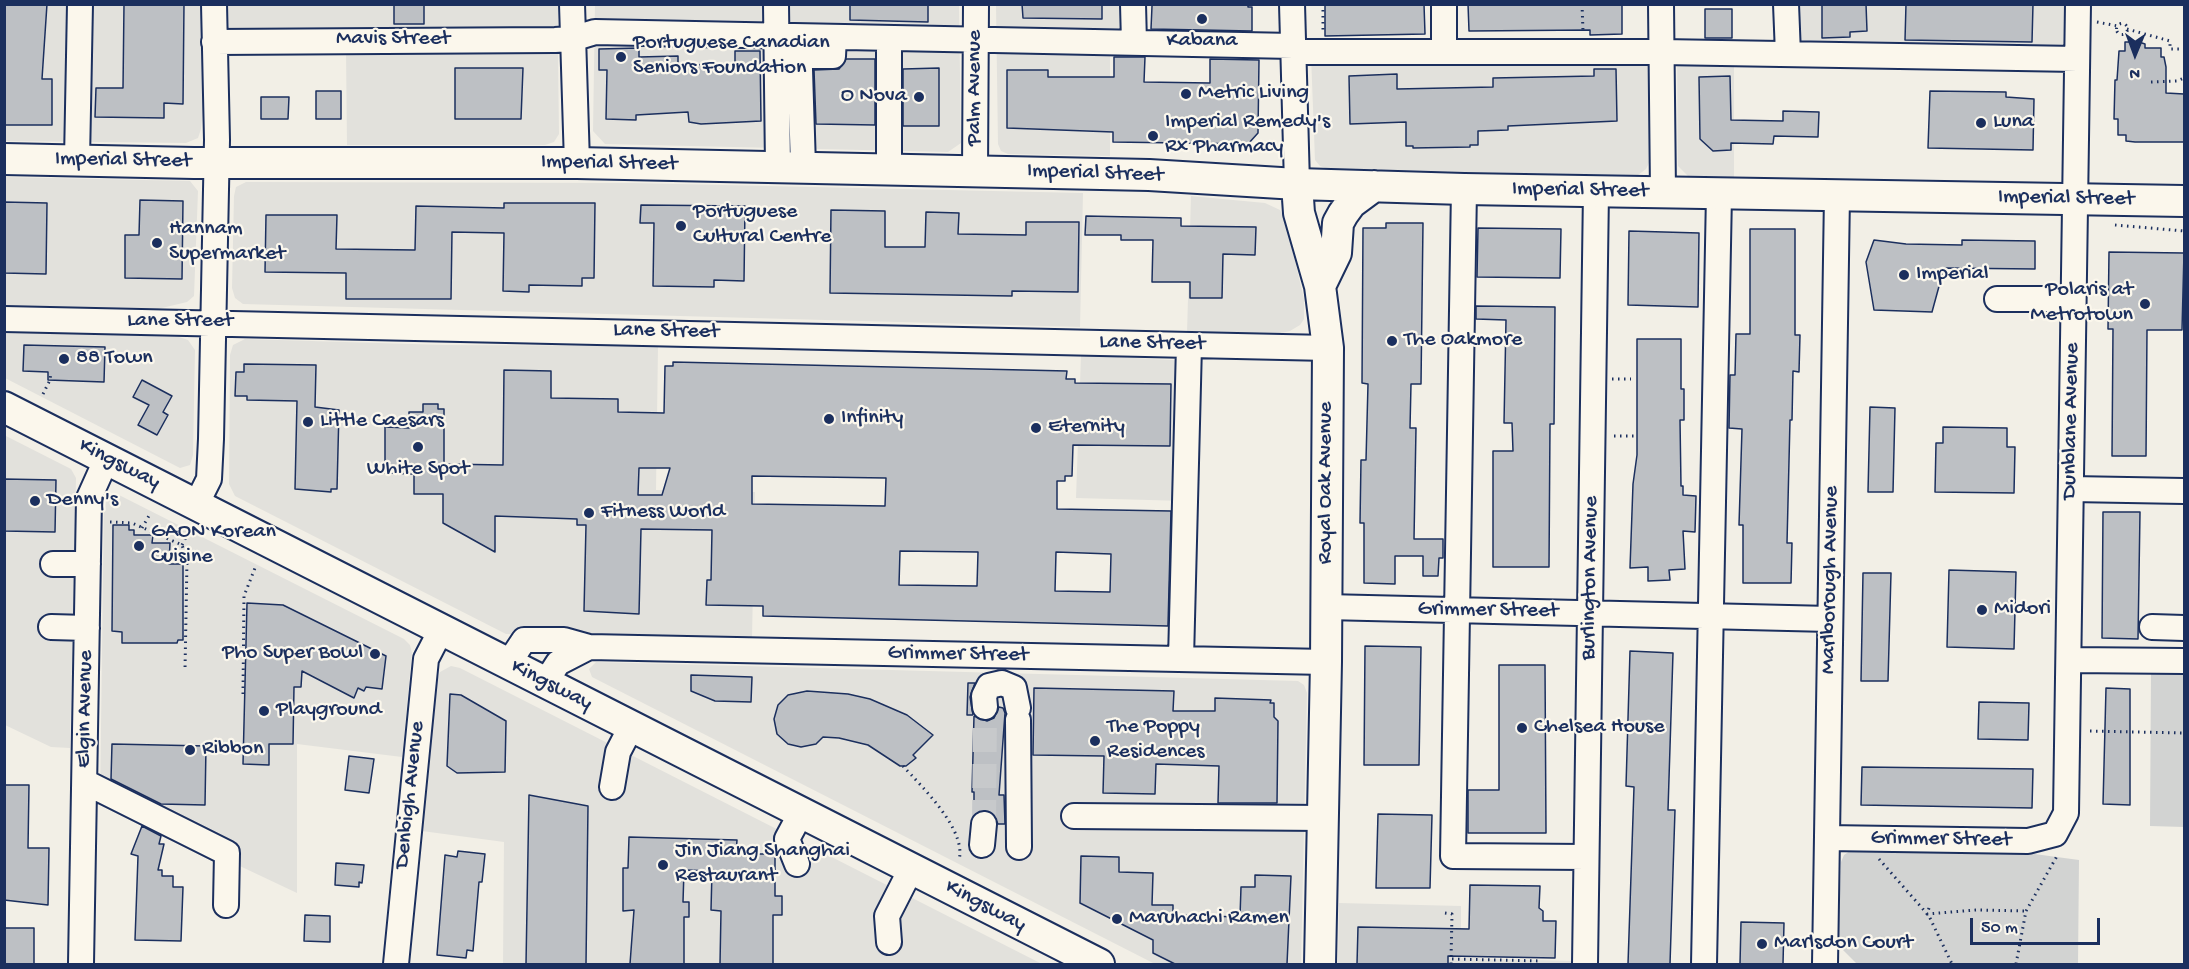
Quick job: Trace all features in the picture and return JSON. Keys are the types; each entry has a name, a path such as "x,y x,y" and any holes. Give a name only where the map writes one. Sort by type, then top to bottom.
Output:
{"main road":[{"name":"Imperial Street","path":"4,159 217,163 577,163 790,167 1149,175 1297,184 1464,189 2184,201"},
{"name":"Royal Oak Avenue","path":"1297,184 1299,213 1320,286 1328,348 1326,662 1320,964"},
{"path":"1320,286 1336,253 1338,223 1351,203 1374,186"},
{"name":"Kingsway","path":"4,407 107,458 192,519 441,630 1099,964"}],"street":[{"path":"77,160 80,4"},
{"path":"192,519 209,479 217,163 214,4"},
{"path":"572,4 577,163"},
{"path":"776,4 792,43 790,167"},
{"name":"Palm Avenue","path":"975,171 976,4"},
{"path":"1133,4 1134,43"},
{"name":"Royal Oak Avenue","path":"1292,4 1297,184"},
{"path":"1444,4 1444,51"},
{"path":"1661,4 1663,192"},
{"path":"1786,4 1788,54"},
{"name":"Dunblane Avenue","path":"2057,843 2066,813 2078,4"},
{"name":"Mavis Street","path":"214,42 572,39 595,32 792,43 842,37 889,46 976,39 1293,49 2077,59"},
{"path":"889,46 889,169"},
{"path":"1464,189 1453,856 1586,857"},
{"name":"Burlington Avenue","path":"1585,964 1596,191"},
{"path":"1704,964 1713,616 1719,194"},
{"name":"Marlborough Avenue","path":"1825,964 1837,195"},
{"path":"1997,299 2073,299"},
{"name":"Lane Street","path":"4,319 1328,348"},
{"path":"1181,660 1189,345"},
{"name":"Elgin Avenue","path":"81,964 89,498 107,458"},
{"path":"2071,489 2184,491"},
{"path":"54,564 88,564"},
{"name":"Grimmer Street","path":"1326,607 1830,619"},
{"path":"51,627 87,628"},
{"path":"2152,627 2184,628"},
{"name":"Denbigh Avenue","path":"396,964 426,659 441,630"},
{"name":"Grimmer Street","path":"508,664 524,640 564,640 589,647 1326,662"},
{"name":"Grimmer Street","path":"545,683 558,663 589,647"},
{"path":"2068,660 2184,661"},
{"path":"986,707 984,696 988,686 1002,684 1014,688 1018,714 1019,847"},
{"path":"612,787 618,752 631,727"},
{"path":"85,782 227,854 226,904"},
{"path":"797,864 787,839 801,813"},
{"path":"1074,816 1323,818"},
{"name":"Grimmer Street","path":"1827,838 2057,843"},
{"path":"889,942 887,916 911,869"}],"path":[{"path":"1323,4 1323,39"},
{"path":"1582,4 1583,33"},
{"path":"2097,22 2118,26 2124,24 2127,29 2170,41 2170,49 2184,49"},
{"path":"2118,26 2117,31 2121,35 2127,29"},
{"path":"2151,81 2177,81 2184,78"},
{"path":"2109,225 2184,231"},
{"path":"43,394 51,372"},
{"path":"1615,379 1631,379"},
{"path":"1614,436 1635,436"},
{"path":"142,529 150,514"},
{"path":"185,670 187,560 182,545 192,519"},
{"path":"108,522 132,523 182,545"},
{"path":"243,694 244,596 255,568"},
{"path":"2090,731 2184,733"},
{"path":"903,766 949,820 959,844 958,860"},
{"path":"2016,964 2026,911 2057,843"},
{"path":"1876,856 1927,914 1952,964"},
{"path":"1890,871 1896,872"},
{"path":"1975,904 1976,910"},
{"path":"1927,914 1929,908"},
{"path":"1927,914 1976,910 2026,911"},
{"path":"1445,913 1452,914 1451,964"},
{"path":"1451,959 1542,961"}],"shaded area":[{"path":"5,5 205,5 206,78 198,138 186,143 5,141"},
{"path":"224,5 558,5 559,28 550,32 228,28"},
{"path":"595,5 959,5 961,143 948,152 605,144 593,131"},
{"path":"996,5 1133,5 1134,43 1110,43 1110,156 1008,154 1001,151 998,144"},
{"path":"1786,5 2065,5 2063,58 1788,54"},
{"path":"346,51 558,51 559,134 554,142 545,145 347,145"},
{"path":"1648,52 1650,161 1646,169 1638,175 1331,170 1320,166 1315,160 1311,55"},
{"path":"1677,52 1734,53 1734,177 1688,176 1678,166"},
{"path":"5,177 190,181 198,191 194,296 187,302 145,312 5,309"},
{"path":"246,182 633,183 1083,193 1080,327 243,304 235,298 232,288 234,196 236,187"},
{"path":"1191,196 1265,203 1280,210 1285,219 1304,299 1304,319 1300,325 1290,331 1273,335 1187,333"},
{"path":"4,331 179,337 188,340 195,350 193,455 190,465 180,468 5,378"},
{"path":"245,339 445,345 658,346 656,490 755,492 752,637 506,634 235,496 229,484 230,355 233,345"},
{"path":"1081,355 1189,361 1185,501 1076,498"},
{"path":"4,435 71,469 76,478 70,748 51,747 5,725"},
{"path":"115,493 404,639 410,645 412,653 402,757 297,744 297,893 100,800 104,502"},
{"path":"596,662 1298,681 1304,685 1307,693 1301,964 1155,964 592,677 589,669"},
{"path":"451,666 460,668 1042,964 503,964 504,842 422,831 437,680 440,672"},
{"path":"2151,673 2184,674 2184,827 2150,826"},
{"path":"1850,851 2027,853 2079,860 2078,964 1857,964 1838,945 1841,862 1844,855"},
{"path":"1339,903 1461,906 1461,958 1571,961 1571,964 1338,964"}],"building":[{"path":"4,4 47,4 42,79 52,79 52,125 4,125"},
{"path":"124,4 184,4 183,104 164,103 164,118 95,117 96,88 123,88"},
{"path":"394,4 424,4 424,24 394,24"},
{"path":"850,4 928,4 928,22 850,20"},
{"path":"1022,4 1102,4 1102,19 1023,18"},
{"name":"Kabana","path":"1154,4 1248,4 1248,7 1252,7 1252,31 1151,29"},
{"path":"1325,4 1424,4 1425,34 1325,36"},
{"path":"1468,4 1622,4 1622,34 1590,35 1590,30 1469,31"},
{"path":"1822,4 1866,4 1867,31 1850,32 1850,37 1822,38"},
{"path":"1906,4 2033,4 2032,42 1905,40"},
{"path":"1705,9 1732,9 1732,38 1705,38"},
{"path":"2125,42 2139,42 2145,44 2145,48 2161,48 2161,57 2164,57 2166,67 2166,93 2184,94 2184,142 2135,142 2126,141 2126,135 2118,135 2118,119 2114,119 2115,80 2117,80 2119,51 2125,51"},
{"path":"639,48 639,57 678,56 678,65 735,64 735,51 760,51 761,121 701,124 689,122 688,112 636,115 636,120 606,119 607,70 599,70 599,49"},
{"name":"Metric Living","path":"1114,57 1145,57 1144,82 1210,83 1210,59 1259,60 1258,133 1248,144 1113,142 1113,132 1007,128 1007,70 1048,70 1048,77 1114,77"},
{"path":"846,59 875,59 875,125 816,124 814,70 839,69"},
{"path":"455,68 523,68 521,119 455,119"},
{"name":"O Nova","path":"939,68 939,126 903,126 903,69"},
{"path":"1594,69 1616,69 1617,121 1508,126 1508,130 1478,131 1478,145 1470,145 1470,147 1413,148 1413,146 1406,146 1406,122 1350,124 1349,76 1397,74 1397,89 1493,87 1493,78 1594,76"},
{"path":"1730,76 1731,120 1783,121 1783,111 1819,112 1818,137 1774,136 1773,144 1731,143 1731,150 1713,151 1700,139 1699,77"},
{"path":"316,91 341,91 341,119 316,119"},
{"name":"Luna","path":"1930,91 2006,92 2006,97 2034,99 2033,150 1928,148"},
{"path":"261,97 289,97 288,119 261,119"},
{"path":"140,200 183,201 182,279 125,278 125,235 139,235"},
{"path":"4,202 47,203 46,274 4,273"},
{"path":"504,203 595,203 594,278 582,278 582,286 529,285 529,292 503,291 504,233 452,232 451,299 346,299 346,273 265,272 266,215 337,215 336,249 415,250 416,206 504,208"},
{"path":"641,205 745,206 744,281 714,280 714,287 653,286 654,223 640,223"},
{"path":"831,210 885,211 885,247 925,247 926,212 959,213 958,234 1026,235 1026,222 1079,222 1078,292 1012,291 1012,296 830,293"},
{"path":"1086,216 1181,218 1181,226 1256,227 1255,255 1223,254 1222,298 1190,298 1190,282 1152,282 1153,240 1121,240 1121,235 1085,235"},
{"path":"1386,223 1423,223 1421,384 1411,384 1410,428 1416,428 1414,539 1443,539 1443,558 1439,558 1438,576 1423,576 1423,556 1395,556 1395,584 1364,583 1364,523 1360,523 1361,460 1366,460 1368,384 1362,383 1363,228 1386,228"},
{"path":"1478,228 1561,229 1560,278 1477,277"},
{"path":"1750,229 1795,229 1795,335 1800,335 1799,372 1793,371 1792,420 1790,420 1787,543 1792,543 1791,583 1743,583 1743,525 1739,525 1742,429 1729,428 1730,375 1735,375 1736,334 1750,334"},
{"path":"1629,231 1699,233 1698,307 1628,305"},
{"name":"Imperial","path":"1874,240 1906,244 1962,245 1962,240 2035,241 2035,269 1944,268 1932,312 1874,310 1866,262"},
{"path":"2109,252 2184,253 2182,330 2147,330 2146,456 2112,456 2113,329 2108,329"},
{"path":"1476,306 1555,307 1554,424 1550,424 1549,567 1493,567 1493,451 1513,451 1512,423 1504,423 1506,320 1476,319"},
{"path":"1637,339 1681,339 1681,389 1684,389 1684,420 1680,420 1681,486 1683,486 1683,495 1696,496 1695,532 1683,531 1685,569 1669,570 1670,580 1648,581 1648,567 1630,568 1633,484 1637,455"},
{"name":"88 Town","path":"24,345 105,347 104,382 48,380 48,372 23,371"},
{"path":"673,362 1067,371 1066,379 1075,379 1075,383 1171,384 1170,446 1073,445 1072,476 1065,476 1065,481 1057,481 1057,509 1171,511 1168,626 763,616 763,606 706,605 707,580 711,580 712,530 641,529 639,614 584,611 586,525 577,525 577,519 495,516 495,552 443,523 443,494 414,494 414,474 385,473 385,427 409,428 409,412 423,412 423,404 438,404 438,409 444,409 444,464 503,465 504,370 551,371 551,398 618,399 618,412 664,413 665,366 673,366","holes":["639,468 670,468 662,495 638,495","752,476 886,478 885,506 752,504","900,551 978,552 977,586 899,585","1056,552 1111,554 1110,592 1055,591"]},
{"path":"244,364 316,365 315,407 339,410 337,489 331,489 331,492 295,489 297,401 247,400 247,396 235,396 236,372 244,372"},
{"path":"142,380 172,396 163,412 168,415 157,435 138,425 149,405 133,397"},
{"path":"1870,407 1895,408 1893,492 1868,492"},
{"path":"1943,427 2007,428 2007,447 2015,447 2014,493 1935,492 1936,443 1943,443"},
{"path":"4,479 56,480 55,532 4,531"},
{"path":"2103,512 2140,512 2138,639 2102,638"},
{"path":"113,525 129,525 129,530 134,530 134,535 153,535 152,543 170,543 169,564 183,564 183,640 178,640 177,643 122,643 122,632 112,631"},
{"name":"Midori","path":"1949,570 2016,572 2014,649 1947,647"},
{"path":"1863,573 1891,573 1888,681 1861,681"},
{"path":"247,603 283,605 386,656 382,689 366,687 364,691 358,688 354,698 302,671 301,687 294,687 293,744 269,744 269,765 243,764"},
{"path":"1365,646 1421,647 1419,765 1364,765"},
{"path":"1630,651 1673,653 1668,810 1675,810 1670,964 1628,964 1634,787 1626,786"},
{"name":"Chelsea House","path":"1499,665 1545,665 1546,833 1468,833 1468,790 1499,790"},
{"path":"691,675 752,677 751,702 715,701 691,691"},
{"path":"968,683 975,683 970,697 973,715 967,715"},
{"path":"1034,688 1174,691 1173,711 1215,711 1215,698 1271,700 1270,703 1274,703 1274,717 1278,721 1277,803 1218,803 1219,766 1156,764 1155,794 1103,793 1104,756 1033,755"},
{"path":"2106,688 2130,689 2130,805 2103,804"},
{"path":"807,691 848,694 870,699 907,715 933,735 913,755 916,758 906,766 900,766 868,745 839,738 823,737 816,744 801,747 788,744 777,734 774,719 778,705 788,695"},
{"path":"450,694 461,695 506,721 505,772 457,773 447,766"},
{"path":"1979,702 2029,703 2028,740 1978,739"},
{"path":"999,707 1003,708 1005,713 999,795 1004,795 1005,824 998,824 993,813 986,810 974,815 974,792 972,792 974,716 987,721 994,718"},
{"path":"112,744 206,746 205,805 161,804 111,779"},
{"path":"349,756 374,759 369,793 345,790"},
{"path":"1862,767 2033,769 2032,808 1861,805"},
{"path":"4,785 29,785 28,848 49,848 48,905 4,900"},
{"path":"529,795 588,806 586,964 526,964"},
{"path":"1378,814 1432,815 1430,888 1376,888"},
{"path":"142,826 161,836 159,844 164,844 158,870 162,870 162,876 173,876 173,887 183,887 181,941 135,940 138,856 131,854"},
{"path":"629,837 737,840 736,854 775,854 775,896 782,896 782,915 773,915 773,964 720,964 721,911 711,910 712,871 684,870 683,902 689,902 689,917 684,917 684,964 630,964 634,910 623,911 623,868 628,868"},
{"path":"458,851 485,854 482,882 479,882 473,951 467,950 466,958 437,955 445,855 457,857"},
{"path":"1081,856 1119,857 1119,872 1153,873 1152,905 1173,905 1173,915 1240,917 1241,887 1255,887 1255,875 1291,876 1287,964 1175,964 1153,953 1153,940 1080,903"},
{"path":"336,863 364,865 362,883 359,882 359,887 335,885"},
{"path":"1470,885 1540,886 1539,908 1543,911 1543,921 1556,921 1555,958 1448,956 1448,964 1357,964 1358,927 1469,929"},
{"path":"305,915 330,916 330,942 304,941"},
{"name":"Marlsdon Court","path":"1741,922 1784,923 1783,964 1740,964"},
{"path":"4,928 34,928 34,964 4,964"}],"tunnel":[{"path":"984,824 985,707"}],"place":[{"name":"Kabana","path":"1202,19"},
{"name":"Portuguese Canadian Seniors Foundation","path":"621,57"},
{"name":"Metric Living","path":"1186,94"},
{"name":"O Nova","path":"919,97"},
{"name":"Luna","path":"1981,123"},
{"name":"Imperial Remedy's Rx Pharmacy","path":"1153,136"},
{"name":"Portuguese Cultural Centre","path":"681,226"},
{"name":"Hannam Supermarket","path":"157,243"},
{"name":"Imperial","path":"1904,275"},
{"name":"Polaris at Metrotown","path":"2145,304"},
{"name":"The Oakmore","path":"1392,341"},
{"name":"88 Town","path":"64,359"},
{"name":"Infinity","path":"829,419"},
{"name":"Little Caesars","path":"308,422"},
{"name":"Eternity","path":"1036,428"},
{"name":"White Spot","path":"418,447"},
{"name":"Denny's","path":"35,501"},
{"name":"Fitness World","path":"589,513"},
{"name":"GAON Korean Cuisine","path":"139,546"},
{"name":"Midori","path":"1982,610"},
{"name":"Pho Super Bowl","path":"375,654"},
{"name":"Playground","path":"264,711"},
{"name":"Chelsea House","path":"1522,728"},
{"name":"The Poppy Residences","path":"1095,741"},
{"name":"Ribbon","path":"190,750"},
{"name":"Jin Jiang Shanghai Restaurant","path":"663,865"},
{"name":"Maruhachi Ramen","path":"1117,919"},
{"name":"Marlsdon Court","path":"1762,944"}]}
